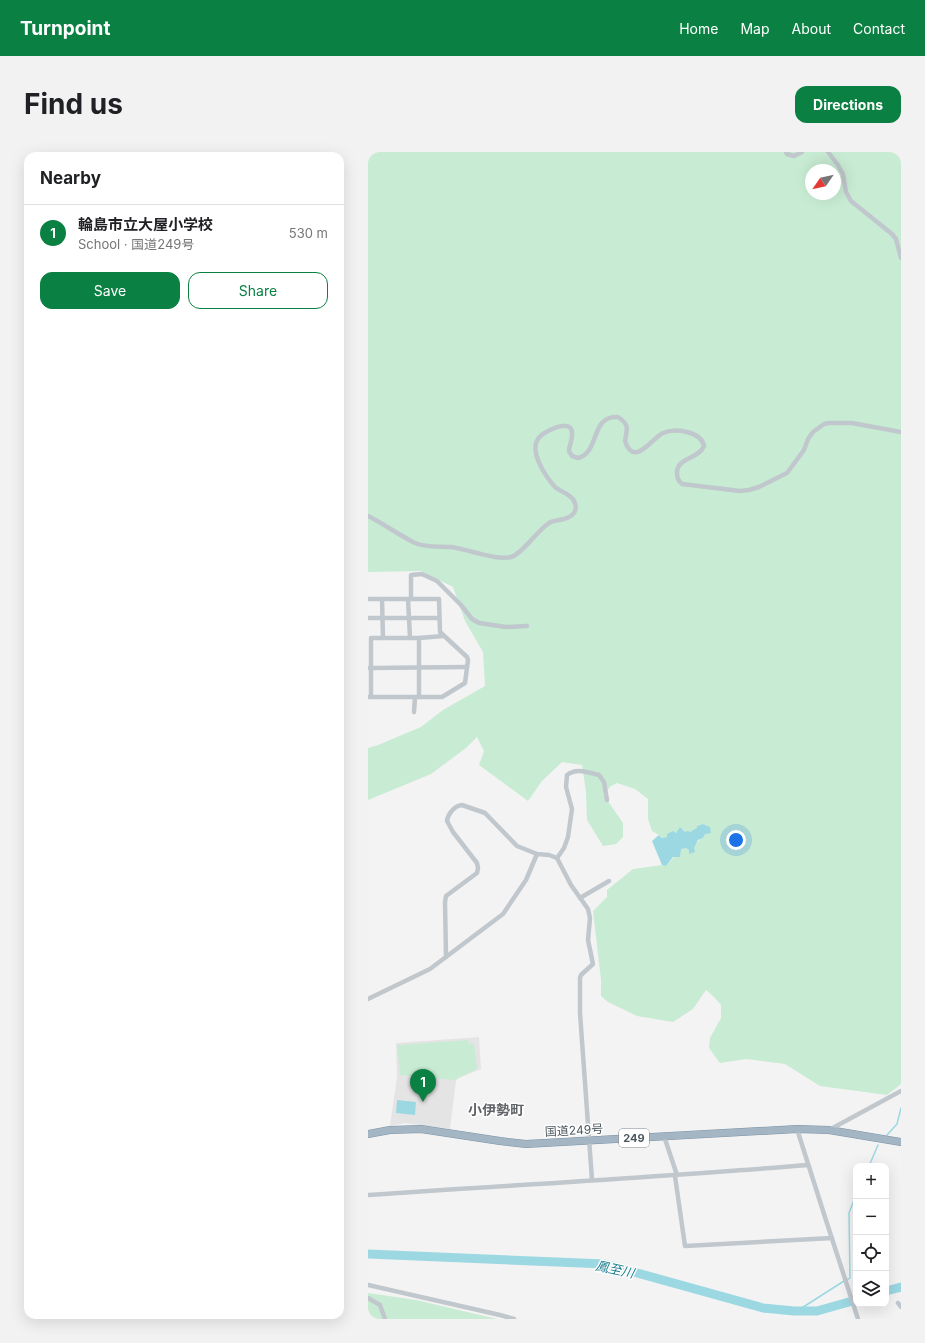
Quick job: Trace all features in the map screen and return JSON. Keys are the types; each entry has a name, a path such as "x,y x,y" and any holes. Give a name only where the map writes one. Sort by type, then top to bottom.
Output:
{"highway":[{"name":"国道249号","path":"368,1134 390,1130 421,1129 526,1144 797,1129 828,1130 901,1142"}],"street":[{"path":"786,152 787,154 794,156 802,152"},
{"path":"828,152 843,174 846,192 851,201 892,234 896,239 901,258"},
{"path":"368,516 417,544 452,547 498,558 510,557 522,549 549,524 569,517 575,512 576,505 574,500 553,484 544,473 536,455 535,446 538,439 556,427 563,426 570,428 572,434 569,451 572,456 578,458 589,452 597,430 604,420 609,417 618,417 625,424 628,431 624,441 629,449 634,452 641,451 646,448 656,437 664,433 681,432 694,434 701,438 704,446 700,452 680,464 677,469 677,477 679,482 682,484 740,491 759,487 787,473 804,450 813,432 824,424 833,422 901,432"},
{"path":"410,638 409,599 411,575 422,574 437,581 461,605 472,619 479,623 506,627 527,626"},
{"path":"382,598 383,638"},
{"path":"368,599 439,599 440,632 468,660 465,683 443,697 369,697 369,638 419,638 443,636"},
{"path":"368,618 439,618"},
{"path":"414,712 417,697 419,668 419,638"},
{"path":"369,668 467,667"},
{"path":"557,858 564,848 572,809 566,787 567,775 570,772 578,770 600,775 604,782 607,800"},
{"path":"446,957 446,896 477,873 478,868 477,863 448,826 448,818 458,805 462,805 485,813 518,846 536,854 550,855 557,858 571,885 588,909 590,918 588,940 593,964 581,975 580,978 580,1013 592,1180"},
{"path":"368,999 430,969 502,914 526,880 536,854"},
{"path":"580,898 608,881"},
{"path":"828,1130 899,1094 901,1091"},
{"path":"797,1129 858,1317"},
{"path":"664,1136 676,1175 685,1246 832,1238"},
{"path":"368,1195 808,1165"},
{"path":"368,1285 514,1319"},
{"path":"368,1298 380,1305 385,1319"}],"shaded area":[{"path":"479,1037 481,1069 459,1078 456,1081 450,1129 405,1123 390,1126 397,1077 396,1043"}],"green space":[{"path":"368,152 901,152 901,1084 887,1095 820,1086 785,1064 746,1059 720,1063 709,1048 710,1038 721,1018 721,1005 706,990 693,1009 673,1022 637,1016 608,1002 601,996 601,980 593,911 607,897 607,890 633,869 662,865 666,866 680,849 686,848 689,850 689,854 697,843 703,838 708,826 703,824 697,826 696,829 690,832 685,832 682,829 667,837 661,838 652,831 648,819 648,799 635,789 617,783 611,786 603,794 623,823 623,837 616,844 603,846 587,820 586,792 582,765 562,762 542,781 528,801 479,765 484,751 477,737 466,748 431,774 368,800 368,748 421,727 443,710 485,686 483,652 465,621 453,587 421,571 368,572"},
{"path":"468,1040 468,1043 474,1044 477,1069 454,1080 400,1075 397,1045"},
{"path":"368,1293 416,1300 497,1319 368,1319"}],"water":[{"path":"703,824 710,827 711,833 705,834 703,838 698,840 694,848 695,852 689,854 689,850 686,848 681,849 680,857 673,857 666,866 662,865 652,841 659,835 661,838 667,837 667,834 673,831 676,833 680,827 685,832 690,832 697,828 697,826"},
{"path":"397,1100 416,1102 415,1115 396,1113"}],"waterway":[{"path":"887,1135 897,1124 901,1108"},
{"path":"870,1163 878,1145"},
{"path":"847,1280 850,1278 849,1213 854,1199"},
{"name":"鳳至川","path":"368,1254 605,1264 763,1308 794,1311 817,1311 853,1301"},
{"path":"797,1311 844,1281"},
{"name":"鳳至川","path":"889,1290 901,1287"}],"place":[{"name":"輪島市立大屋小学校","path":"423,1102"}],"district":[{"name":"小伊勢町","path":"496,1109"}]}
